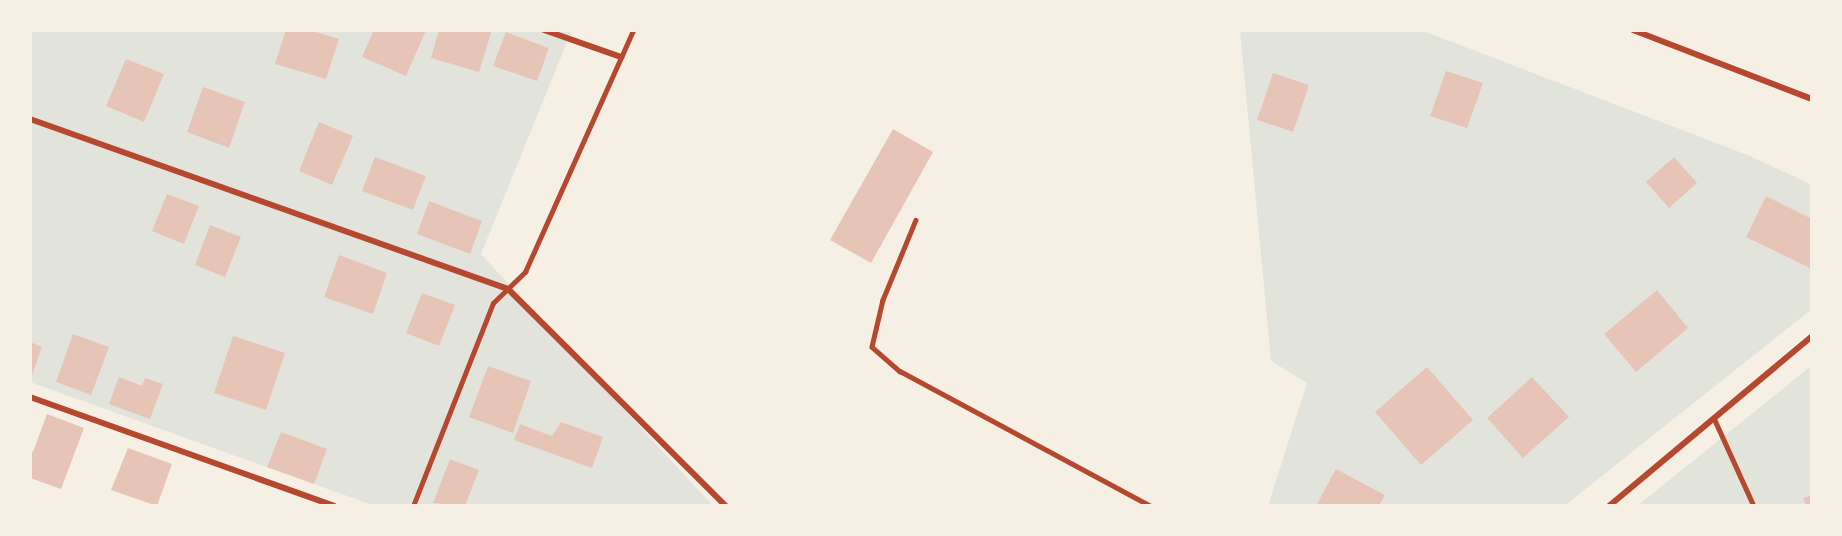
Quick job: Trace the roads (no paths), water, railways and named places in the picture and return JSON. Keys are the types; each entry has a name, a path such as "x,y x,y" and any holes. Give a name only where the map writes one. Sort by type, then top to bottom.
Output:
{"street":[{"path":"544,30 621,57"},
{"path":"1633,30 1812,99"},
{"path":"30,119 508,289 726,506"},
{"path":"1609,506 1812,336"},
{"path":"30,397 334,506"}],"lane":[{"path":"413,506 494,303 525,272 633,30"},
{"path":"916,220 883,300 872,347 900,370 1151,506"},
{"path":"1714,418 1754,506"}]}
